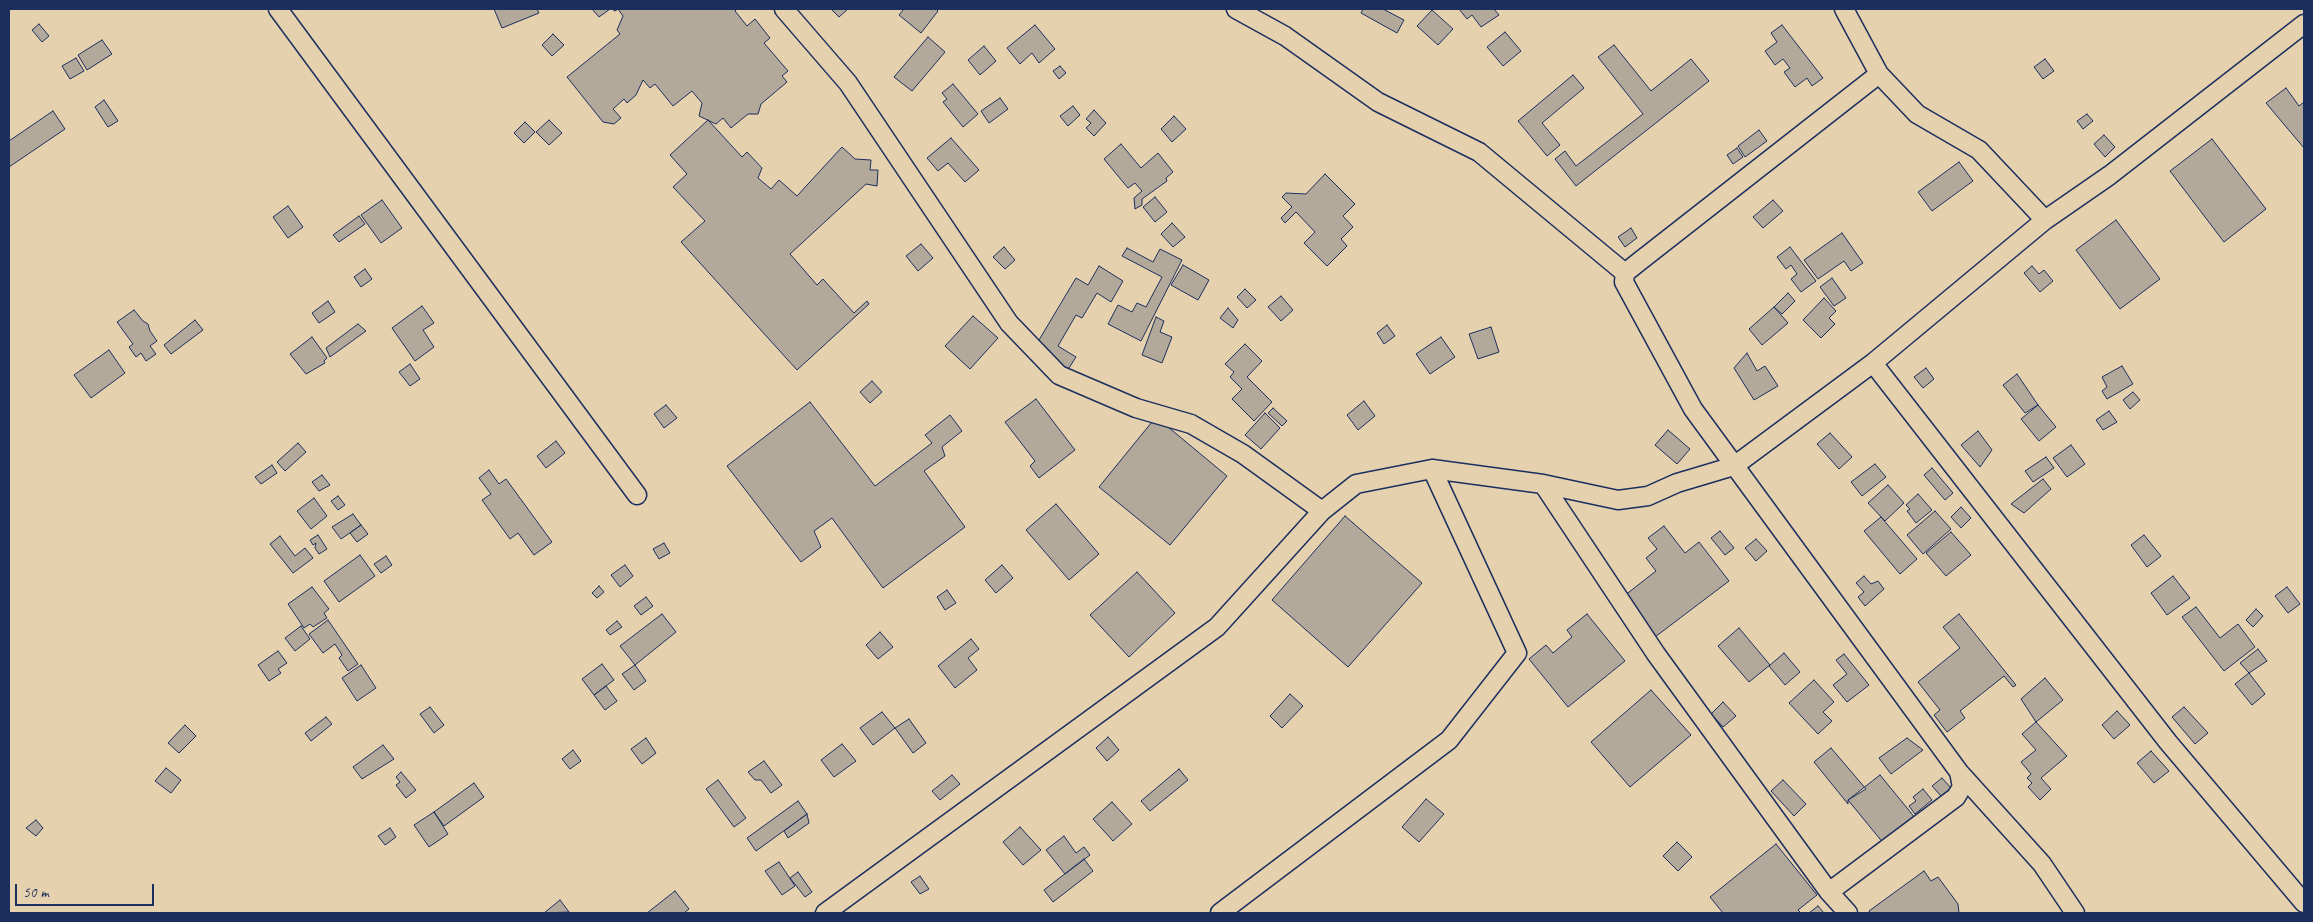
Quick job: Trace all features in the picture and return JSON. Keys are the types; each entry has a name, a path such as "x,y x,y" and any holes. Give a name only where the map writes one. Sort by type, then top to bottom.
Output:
{"street":[{"path":"278,9 637,495"},
{"path":"784,9 848,83 1009,323 1059,375 1136,408 1191,424 1243,454 1322,511"},
{"path":"1236,9 1284,36 1378,102 1479,152 1625,273"},
{"path":"1844,9 1878,74 1917,114 1979,150 2045,220"},
{"path":"825,913 1217,627 1322,511 1356,484 1432,469 1543,484 1618,500 1648,496 1677,483 1734,466 1873,363 2045,220 2110,175 2304,24"},
{"path":"1878,74 1625,273 1624,282 1693,409 1960,772 2042,864 2075,913"},
{"path":"1873,363 2168,742 2304,903"},
{"path":"1220,913 1449,740 1517,653 1432,469"},
{"path":"1543,484 1656,654 1829,892 1848,913"},
{"path":"1829,892 1956,797 1962,787 1960,772"}],"building":[{"path":"494,9 537,9 539,13 502,28"},
{"path":"592,9 610,9 599,17"},
{"path":"618,9 737,9 735,11 747,26 755,19 770,38 764,43 788,71 782,76 787,82 761,104 758,114 748,114 731,128 723,118 716,124 699,116 702,103 692,91 673,106 655,84 650,88 643,80 636,95 627,103 624,99 613,109 621,118 614,124 603,122 567,77 620,34 617,30 623,16"},
{"path":"831,9 848,9 839,17"},
{"path":"904,9 936,9 938,11 921,33 899,15"},
{"path":"1363,9 1383,9 1404,20 1397,33 1361,13"},
{"path":"1459,9 1494,9 1499,15 1481,27 1472,15 1467,19"},
{"path":"1432,10 1453,29 1438,45 1417,26"},
{"path":"39,24 49,36 42,42 32,30"},
{"path":"1035,25 1055,49 1039,63 1032,53 1020,64 1007,48"},
{"path":"1782,25 1823,78 1812,86 1807,78 1795,87 1784,72 1790,68 1783,59 1775,65 1765,51 1777,42 1771,33"},
{"path":"1505,32 1521,51 1503,66 1487,47"},
{"path":"553,34 564,45 552,56 542,45"},
{"path":"928,37 945,52 912,91 894,77"},
{"path":"102,40 112,54 87,70 78,55"},
{"path":"1614,45 1651,91 1691,59 1709,81 1576,186 1555,159 1565,151 1576,166 1643,114 1598,57"},
{"path":"984,46 996,61 980,75 968,60"},
{"path":"76,58 84,71 70,79 62,66"},
{"path":"2045,59 2054,71 2043,79 2034,67"},
{"path":"1060,66 1066,73 1059,79 1053,71"},
{"path":"1573,75 1584,88 1542,123 1560,145 1547,156 1518,121"},
{"path":"953,84 978,114 963,127 943,102 947,99 942,93"},
{"path":"2286,88 2299,106 2304,102 2304,148 2266,103"},
{"path":"1000,98 1008,109 989,123 981,111"},
{"path":"104,100 118,121 108,127 95,107"},
{"path":"1073,106 1080,115 1068,126 1060,116"},
{"path":"1094,110 1106,123 1094,136 1086,128 1091,123 1086,119"},
{"path":"53,111 65,129 9,167 9,141"},
{"path":"2087,114 2093,121 2083,129 2077,121"},
{"path":"1174,116 1186,129 1172,142 1161,129"},
{"path":"549,120 562,133 549,145 536,132"},
{"path":"708,120 742,157 747,152 762,168 758,178 771,189 779,180 797,196 842,147 855,159 871,160 870,170 878,170 877,186 866,184 790,254 817,285 823,279 854,313 867,301 869,304 797,370 681,242 705,221 673,187 687,174 670,155"},
{"path":"525,122 535,132 524,143 514,133"},
{"path":"1759,130 1767,141 1745,157 1738,146"},
{"path":"2104,135 2115,147 2105,157 2094,144"},
{"path":"951,138 979,170 965,182 948,163 938,171 927,158"},
{"path":"2212,139 2266,209 2224,242 2170,171"},
{"path":"1121,144 1141,168 1158,153 1173,172 1166,178 1167,181 1142,199 1142,205 1135,209 1134,198 1142,191 1135,183 1128,188 1104,159"},
{"path":"1737,148 1743,157 1733,164 1727,155"},
{"path":"1959,162 1973,181 1932,211 1918,192"},
{"path":"1325,174 1355,204 1343,216 1353,227 1341,239 1347,246 1327,266 1304,243 1315,232 1296,212 1285,223 1281,218 1292,207 1282,197 1286,193 1306,194"},
{"path":"1155,197 1167,212 1155,222 1143,207"},
{"path":"382,200 402,228 381,243 361,215"},
{"path":"1773,200 1783,211 1763,228 1753,217"},
{"path":"288,206 303,227 288,238 273,217"},
{"path":"359,216 365,224 339,242 333,235"},
{"path":"2116,220 2160,279 2120,309 2076,250"},
{"path":"1172,223 1185,237 1173,247 1161,234"},
{"path":"1631,228 1637,238 1625,247 1618,237"},
{"path":"1842,233 1863,263 1851,271 1844,261 1818,279 1804,260"},
{"path":"921,244 933,258 918,271 906,256"},
{"path":"1004,247 1015,260 1005,269 993,257"},
{"path":"1790,247 1816,281 1801,292 1791,279 1797,274 1791,265 1786,269 1777,257"},
{"path":"1127,248 1153,262 1160,249 1182,260 1141,341 1108,324 1118,305 1132,312 1137,303 1146,307 1162,277 1122,256"},
{"path":"1183,265 1209,280 1198,300 1171,285"},
{"path":"1099,266 1123,281 1111,302 1097,293 1082,318 1076,315 1058,346 1076,357 1067,371 1033,350 1076,278 1088,285"},
{"path":"2032,266 2039,274 2044,270 2053,281 2040,292 2024,273"},
{"path":"365,269 372,279 361,287 354,277"},
{"path":"1832,278 1846,298 1834,306 1820,287"},
{"path":"1245,289 1256,300 1247,308 1237,297"},
{"path":"1788,293 1795,301 1782,314 1774,307"},
{"path":"1281,296 1293,310 1281,321 1268,307"},
{"path":"1824,298 1836,311 1829,318 1835,324 1821,338 1803,320"},
{"path":"328,301 335,312 319,323 312,313"},
{"path":"422,306 434,323 423,330 434,347 415,361 392,328"},
{"path":"1774,307 1788,323 1762,345 1749,329"},
{"path":"1228,308 1238,320 1233,328 1220,318"},
{"path":"134,310 148,324 150,331 157,341 150,346 156,354 146,361 141,353 136,357 129,347 133,344 117,322"},
{"path":"973,316 998,338 970,369 945,346"},
{"path":"1156,317 1164,321 1160,332 1172,337 1162,363 1142,355"},
{"path":"195,320 203,330 171,354 164,345"},
{"path":"358,324 366,331 330,357 326,348"},
{"path":"1387,325 1395,336 1384,344 1377,333"},
{"path":"1491,327 1499,352 1478,359 1469,334"},
{"path":"312,337 327,358 324,361 325,363 306,374 290,354"},
{"path":"1441,337 1455,357 1430,374 1416,354"},
{"path":"1245,344 1262,361 1247,377 1272,402 1254,421 1232,399 1242,389 1230,377 1234,372 1225,364"},
{"path":"109,350 125,373 91,398 74,375"},
{"path":"1747,353 1757,371 1765,366 1778,386 1754,400 1734,368"},
{"path":"410,364 420,379 410,386 399,372"},
{"path":"2122,366 2133,384 2107,399 2102,391 2107,387 2102,377"},
{"path":"1926,368 1934,379 1923,388 1914,377"},
{"path":"2017,374 2038,405 2025,413 2003,385"},
{"path":"872,381 882,392 870,403 860,392"},
{"path":"2133,392 2140,400 2130,409 2123,400"},
{"path":"1036,399 1075,450 1039,478 1030,466 1035,461 1005,422"},
{"path":"1364,401 1375,416 1358,430 1347,415"},
{"path":"810,402 875,486 932,443 925,435 950,415 962,431 942,447 945,456 924,471 965,527 883,588 832,518 814,531 821,547 801,562 727,466"},
{"path":"666,405 677,418 664,428 654,414"},
{"path":"2038,405 2056,427 2039,441 2021,419"},
{"path":"1273,408 1287,421 1282,426 1268,413"},
{"path":"2109,411 2117,422 2103,430 2096,420"},
{"path":"1265,413 1280,428 1261,449 1245,435"},
{"path":"1156,417 1227,476 1170,545 1099,487"},
{"path":"1668,430 1690,449 1677,464 1655,445"},
{"path":"1978,431 1992,450 1980,467 1961,445"},
{"path":"1830,433 1852,457 1839,469 1817,444"},
{"path":"556,441 565,453 546,468 537,456"},
{"path":"298,443 306,452 285,471 277,462"},
{"path":"2071,445 2085,464 2067,477 2053,458"},
{"path":"2046,457 2054,468 2033,482 2025,471"},
{"path":"1875,464 1886,477 1862,496 1851,482"},
{"path":"272,465 277,473 261,484 255,477"},
{"path":"1932,468 1953,493 1945,500 1924,475"},
{"path":"489,470 499,484 506,479 552,542 534,555 518,533 510,539 482,500 491,494 479,478"},
{"path":"322,475 330,485 319,491 312,482"},
{"path":"2043,479 2051,489 2024,513 2011,504"},
{"path":"1888,485 1904,503 1885,521 1868,503"},
{"path":"1918,494 1932,510 1916,523 1907,511 1910,509 1906,505"},
{"path":"338,496 345,505 338,510 331,501"},
{"path":"314,498 327,516 311,529 297,511"},
{"path":"1056,504 1099,554 1069,580 1026,530"},
{"path":"1961,507 1971,518 1961,528 1951,517"},
{"path":"1935,511 1951,529 1923,554 1907,535"},
{"path":"353,514 361,525 341,539 332,527"},
{"path":"1345,516 1422,583 1348,667 1272,600"},
{"path":"1881,517 1917,559 1900,574 1864,531"},
{"path":"361,525 368,534 357,542 350,533"},
{"path":"1664,526 1685,553 1699,542 1729,581 1655,637 1624,596 1656,571 1646,558 1657,549 1648,538"},
{"path":"1720,531 1734,548 1725,555 1711,538"},
{"path":"1951,532 1971,555 1946,576 1926,553"},
{"path":"318,535 327,549 319,554 315,548 316,543 313,545 310,540"},
{"path":"2144,535 2161,556 2147,567 2131,545"},
{"path":"280,536 295,556 305,548 313,558 293,573 270,544"},
{"path":"1756,539 1767,551 1756,561 1745,548"},
{"path":"664,543 670,553 659,559 653,549"},
{"path":"360,555 375,576 339,602 324,581"},
{"path":"386,556 392,565 381,573 374,564"},
{"path":"625,565 633,576 620,587 611,575"},
{"path":"1002,565 1013,578 996,593 985,580"},
{"path":"1137,572 1175,613 1129,657 1090,615"},
{"path":"1864,576 1871,584 1878,581 1884,589 1865,606 1858,597 1864,592 1856,583"},
{"path":"2173,576 2190,598 2167,615 2151,593"},
{"path":"599,586 604,592 597,598 592,593"},
{"path":"312,587 329,609 324,613 327,618 313,627 310,624 304,628 288,604"},
{"path":"2287,587 2300,604 2288,613 2275,596"},
{"path":"947,590 956,603 945,610 937,597"},
{"path":"646,597 653,606 641,615 634,606"},
{"path":"2196,607 2220,638 2238,624 2255,647 2224,671 2182,617"},
{"path":"2256,609 2263,616 2253,627 2246,620"},
{"path":"662,614 676,632 635,665 620,646"},
{"path":"1587,614 1625,661 1568,707 1529,659 1546,645 1553,653 1572,637 1567,630"},
{"path":"1959,614 2016,685 2013,687 2004,676 1960,711 1965,718 1947,732 1934,715 1940,710 1918,682 1960,648 1943,627"},
{"path":"328,620 358,664 348,671 339,658 342,655 335,644 323,653 309,634"},
{"path":"617,621 622,627 610,635 606,630"},
{"path":"301,626 310,639 295,651 285,638"},
{"path":"1739,628 1770,665 1749,682 1718,646"},
{"path":"880,632 893,647 878,659 866,645"},
{"path":"971,639 979,649 968,658 977,670 955,688 938,666"},
{"path":"2258,649 2267,661 2249,673 2240,663"},
{"path":"278,651 287,663 278,669 281,673 269,681 258,665"},
{"path":"1784,653 1800,672 1785,685 1769,666"},
{"path":"1844,654 1869,685 1847,702 1833,685 1847,674 1836,660"},
{"path":"602,664 614,680 594,695 582,679"},
{"path":"361,665 376,688 357,701 342,678"},
{"path":"635,665 646,681 634,690 622,674"},
{"path":"2249,673 2265,694 2252,705 2235,684"},
{"path":"2045,678 2063,700 2036,722 2021,699"},
{"path":"1814,680 1834,702 1823,712 1832,721 1818,734 1789,703"},
{"path":"606,686 617,701 605,710 594,695"},
{"path":"1651,690 1691,735 1630,787 1591,742"},
{"path":"1290,694 1303,706 1282,728 1270,716"},
{"path":"1723,702 1736,716 1723,727 1711,714"},
{"path":"430,707 444,725 434,733 420,714"},
{"path":"2184,707 2208,733 2195,744 2172,717"},
{"path":"2117,711 2130,725 2114,739 2102,725"},
{"path":"882,712 895,728 873,745 860,728"},
{"path":"326,717 332,724 311,741 305,733"},
{"path":"909,719 926,743 913,753 895,728"},
{"path":"2036,722 2067,756 2041,778 2051,789 2040,800 2028,787 2032,783 2027,778 2031,774 2021,762 2036,750 2022,734"},
{"path":"185,725 196,736 179,753 168,743"},
{"path":"1108,737 1119,750 1107,761 1096,748"},
{"path":"646,738 656,753 642,764 631,749"},
{"path":"1907,738 1923,750 1891,774 1879,758"},
{"path":"842,744 856,761 834,777 821,760"},
{"path":"383,745 394,759 362,779 353,767"},
{"path":"1831,748 1866,789 1848,800 1848,804 1814,762"},
{"path":"573,750 581,761 570,769 562,759"},
{"path":"2151,751 2169,771 2154,783 2137,763"},
{"path":"764,761 782,785 771,793 761,780 755,780 748,772"},
{"path":"166,768 181,780 171,793 155,781"},
{"path":"1179,769 1188,780 1150,811 1141,801"},
{"path":"401,772 416,790 406,798 396,785 400,782 396,777"},
{"path":"952,775 960,784 940,800 932,791"},
{"path":"1880,775 1916,819 1884,844 1848,800"},
{"path":"1942,778 1951,788 1941,796 1932,786"},
{"path":"718,780 746,818 734,827 706,789"},
{"path":"1783,780 1806,804 1794,816 1771,791"},
{"path":"474,783 484,797 444,826 434,812"},
{"path":"1923,789 1932,800 1915,814 1909,806 1916,801 1913,797"},
{"path":"1426,799 1444,814 1419,842 1402,827"},
{"path":"798,801 807,814 756,851 747,838"},
{"path":"1112,802 1132,824 1113,841 1093,819"},
{"path":"434,812 448,834 429,847 414,825"},
{"path":"807,814 809,823 788,838 784,831"},
{"path":"36,820 43,828 36,836 26,828"},
{"path":"1020,827 1041,850 1023,865 1003,842"},
{"path":"390,828 396,837 385,845 378,836"},
{"path":"1064,836 1076,853 1084,847 1090,855 1065,874 1046,850"},
{"path":"1677,842 1692,857 1678,871 1663,856"},
{"path":"1776,844 1817,895 1798,910 1801,913 1723,913 1710,897"},
{"path":"1084,859 1093,871 1053,902 1044,890"},
{"path":"779,862 795,886 782,895 765,871"},
{"path":"1924,871 1931,881 1938,877 1958,904 1959,913 1870,913 1869,911"},
{"path":"798,872 812,892 805,897 790,878"},
{"path":"920,876 929,889 920,894 911,882"},
{"path":"675,891 689,909 684,913 647,913"},
{"path":"560,900 569,912 544,913"},
{"path":"1818,906 1824,913 1809,913"}]}
